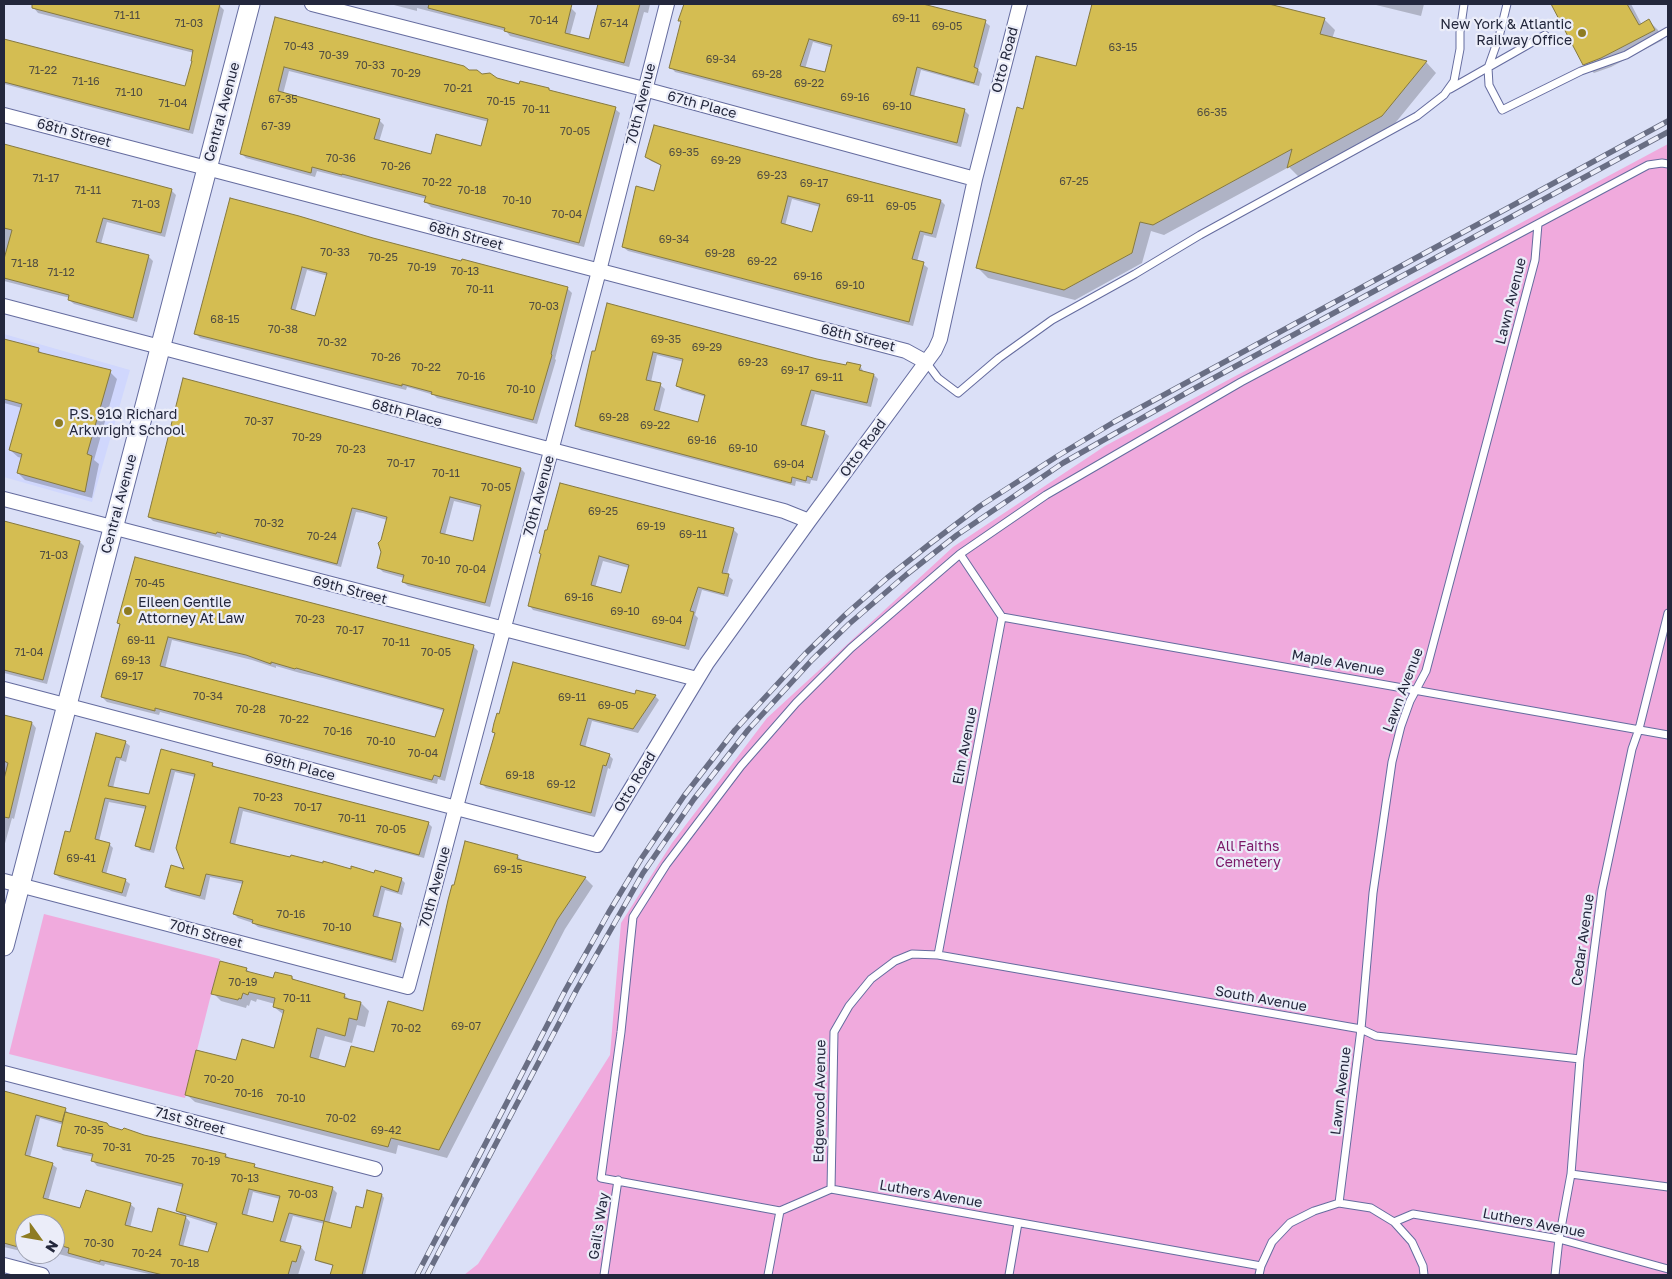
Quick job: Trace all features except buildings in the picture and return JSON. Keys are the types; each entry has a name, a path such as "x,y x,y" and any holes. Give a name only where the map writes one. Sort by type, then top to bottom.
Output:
{"main road":[{"name":"Central Avenue","path":"4,946 12,883 67,706 250,4"}],"street":[{"name":"67th Place","path":"312,4 644,89 974,179"},
{"name":"70th Avenue","path":"408,987 599,271 667,4"},
{"name":"Otto Road","path":"597,845 707,663 809,520 935,350 940,339 974,179 1020,4"},
{"name":"68th Street","path":"4,115 906,351 926,362"},
{"name":"68th Place","path":"4,306 551,449 784,511 809,520"},
{"name":"69th Street","path":"4,499 697,679"},
{"name":"69th Place","path":"4,690 597,845"},
{"name":"70th Street","path":"12,883 408,987"},
{"name":"71st Street","path":"4,1072 376,1170"},
{"path":"4,1265 42,1275"}],"lane":[{"path":"1450,89 1457,70 1464,4"},
{"path":"1507,4 1499,37 1488,68 1489,85 1502,110 1581,71 1626,55 1668,31"},
{"path":"926,362 938,378 958,393 999,358 1052,320 1112,288 1257,203 1405,123 1436,103 1450,89 1545,35"},
{"path":"831,1189 780,1211 601,1178 621,1032 633,917 666,865 741,766 796,703 851,648 960,554 1046,495 1241,382 1648,166 1662,163 1668,164"},
{"name":"Lawn Avenue","path":"1339,1203 1361,1029 1374,893 1392,762 1401,726 1410,701 1426,672 1533,269 1538,224"},
{"path":"960,554 1002,616"},
{"name":"Cedar Avenue","path":"1556,1275 1559,1239 1572,1174 1580,1059 1602,890 1632,749 1639,729 1668,613"},
{"name":"Maple Avenue","path":"1002,616 1668,735"},
{"name":"Elm Avenue","path":"938,955 1002,616"},
{"name":"Edgewood Avenue","path":"831,1189 834,1032 849,1006 871,979 895,962 912,954 938,955"},
{"name":"South Avenue","path":"938,955 1361,1029 1376,1036 1580,1059"},
{"path":"1572,1174 1668,1187"},
{"name":"Gail's Way","path":"604,1275 618,1180"},
{"name":"Luthers Avenue","path":"831,1189 1261,1266"},
{"path":"1259,1275 1272,1242 1290,1223 1314,1210 1339,1203 1372,1208 1394,1222 1412,1242 1423,1266 1424,1275"},
{"path":"768,1275 780,1211"},
{"name":"Luthers Avenue","path":"1394,1222 1413,1214 1559,1239 1668,1269"},
{"path":"1009,1275 1018,1222"}],"shaded area":[{"name":"P.S. 91Q Richard Arkwright School","path":"4,334 130,370 92,502 4,477"}],"green space":[{"name":"All Faiths Cemetery","path":"1668,144 1668,1275 464,1275 478,1264 610,1055 621,923 672,843 767,718 953,547 1105,446"},
{"path":"44,914 220,959 185,1098 9,1054"}],"railway":[{"path":"417,1275 566,989 641,859 684,796 735,730 805,654 845,615 887,578 980,506 1114,422 1668,121"},
{"path":"427,1275 577,989 643,873 694,799 748,730 812,660 849,624 906,575 957,535 1063,463 1188,392 1668,132"}],"place":[{"name":"New York & Atlantic Railway Office","path":"1582,33"},
{"name":"P.S. 91Q Richard Arkwright School","path":"59,423"},
{"name":"Eileen Gentile Attorney At Law","path":"128,611"}]}
